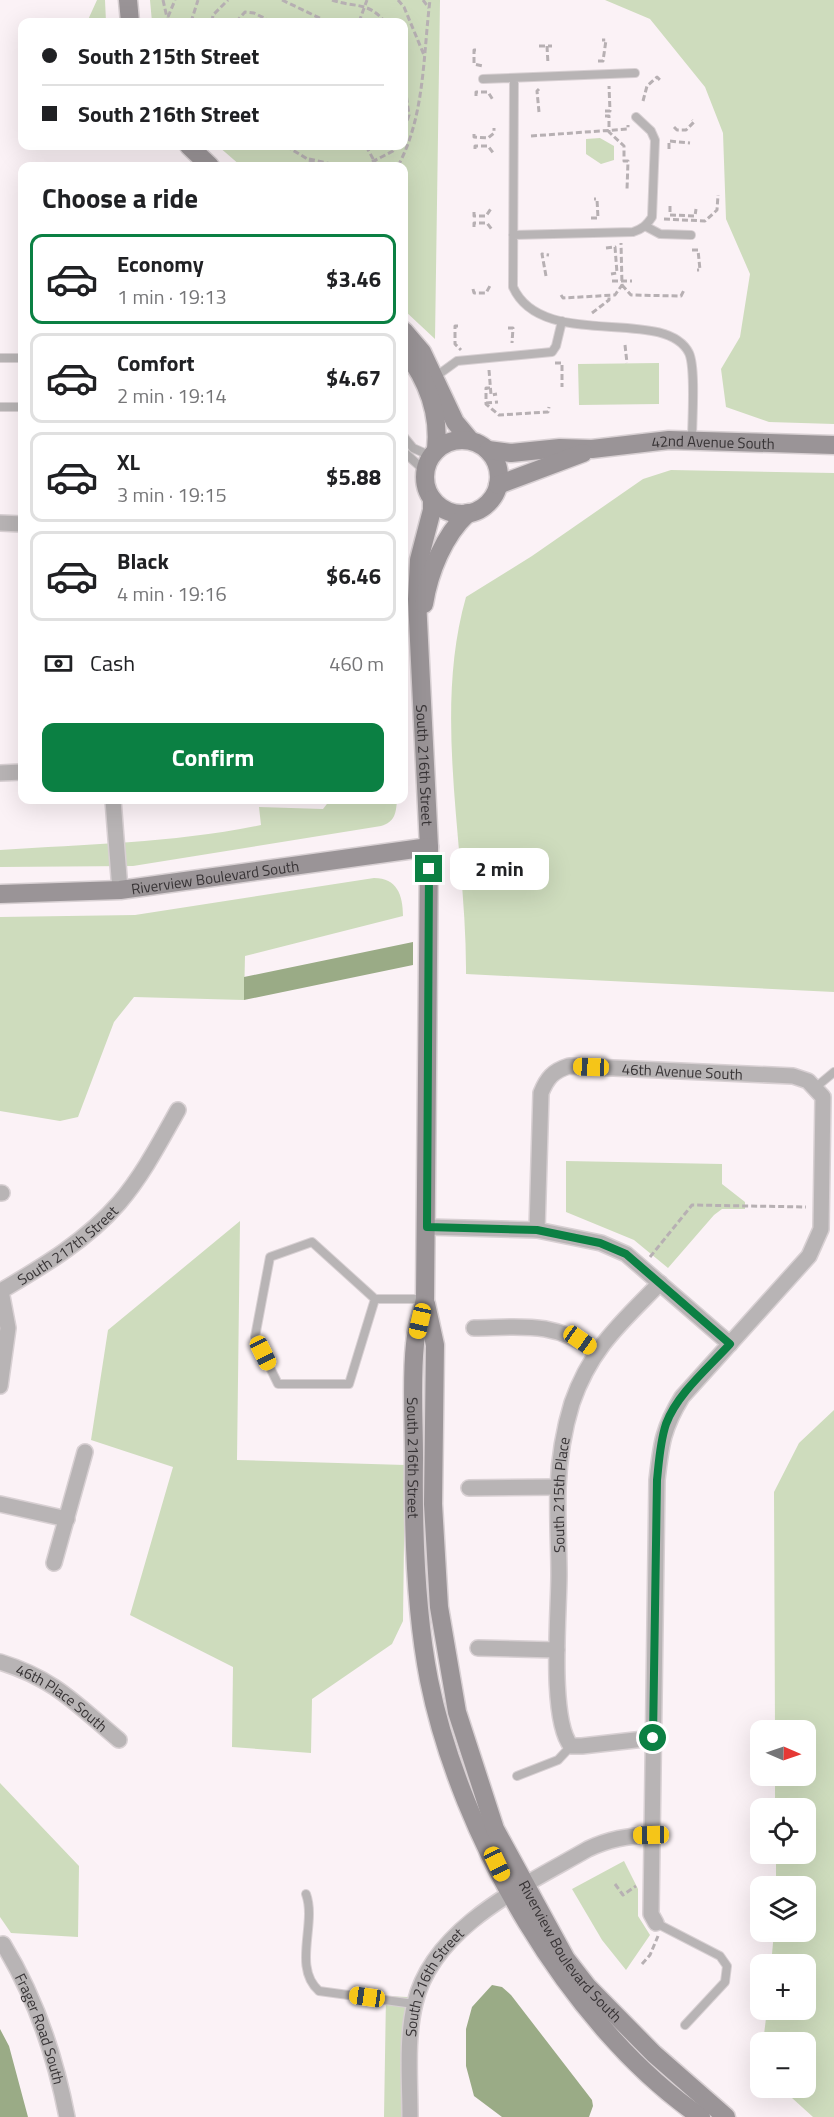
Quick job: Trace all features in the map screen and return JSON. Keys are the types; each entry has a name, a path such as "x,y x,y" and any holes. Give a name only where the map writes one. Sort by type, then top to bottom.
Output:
{"street":[{"path":"128,0 130,18"},
{"path":"193,150 206,162"},
{"path":"408,336 422,352 455,423 470,441 488,450 498,468 498,485 490,501 468,513 448,511 432,500 428,491 437,427 426,383 408,356"},
{"name":"42nd Avenue South","path":"488,450 511,453 592,449 643,441 692,440 834,445"},
{"path":"431,459 453,441 470,441"},
{"name":"42nd Avenue South","path":"498,485 592,449"},
{"name":"South 216th Street","path":"421,1615 413,1510 415,1343 425,1299 427,1227 429,847 417,578 432,500"},
{"name":"South 216th Street","path":"420,626 425,596 441,552 459,521 468,513"},
{"path":"0,523 18,524"},
{"path":"0,773 18,772"},
{"path":"113,804 120,890"},
{"name":"Riverview Boulevard South","path":"0,894 120,890 429,847"},
{"name":"46th Avenue South","path":"537,1230 541,1092 548,1077 569,1066 793,1076 808,1081 816,1087"},
{"path":"656,1923 651,1914 651,1835 657,1492 661,1446 666,1423 682,1397 809,1256 816,1243 821,1229 823,1097 816,1087"},
{"name":"South 217th Street","path":"0,1386 8,1328 1,1291 63,1252 118,1204 139,1177 178,1110"},
{"path":"427,1227 537,1230 600,1243 626,1254 730,1344"},
{"name":"South 215th Place","path":"569,1742 561,1721 557,1650 558,1487 572,1404 596,1351 660,1283"},
{"name":"South 216th Street","path":"425,1299 435,1345 433,1504 440,1607"},
{"path":"474,1328 535,1327 559,1330 596,1351"},
{"path":"54,1563 85,1452"},
{"path":"469,1488 558,1487"},
{"path":"0,1504 67,1519"},
{"name":"Riverview Boulevard South","path":"440,1607 458,1712 480,1787 518,1890 587,1986 654,2054 726,2117"},
{"name":"Riverview Boulevard South","path":"421,1615 429,1680 460,1785 565,1980 592,2014 636,2062 701,2117"},
{"path":"478,1648 557,1650"},
{"name":"46th Place South","path":"0,1662 30,1672 55,1685 119,1740"},
{"path":"569,1742 653,1738"},
{"name":"South 216th Street","path":"410,2117 414,2004 431,1963 458,1931 518,1890 607,1840 626,1836 651,1835"},
{"name":"Frager Road South","path":"3,1944 24,1979 41,2021 56,2066 67,2117"}],"lane":[{"path":"483,79 514,80 635,73"},
{"path":"514,80 513,287 517,296 532,311 562,321 659,333 679,342 691,360 692,440"},
{"path":"513,235 633,232 645,226 652,217 655,140 651,131 636,117"},
{"path":"645,226 660,234 691,235"},
{"path":"435,377 457,361 552,352 556,346 562,321"},
{"path":"0,358 18,358"},
{"path":"0,407 18,407"},
{"path":"408,442 413,448 431,459"},
{"path":"408,453 431,459"},
{"path":"816,1087 834,1072"},
{"path":"375,1299 349,1384 278,1384 255,1337 270,1257 312,1242 375,1299 425,1299"},
{"path":"517,1776 558,1760 569,1742"},
{"path":"306,1894 310,1905 306,1960 312,1985 320,1991 414,2004"},
{"path":"656,1923 720,1956 727,1966 725,1982 685,2025"}],"path":[{"path":"163,0 168,18"},
{"path":"169,18 175,0"},
{"path":"192,18 198,0"},
{"path":"213,18 228,0"},
{"path":"282,0 320,18"},
{"path":"332,0 365,6 376,11 382,18"},
{"path":"360,18 367,0"},
{"path":"398,0 404,7 424,56"},
{"path":"423,0 429,8"},
{"path":"408,147 415,124 430,0"},
{"path":"240,18 245,12 264,18"},
{"path":"598,61 603,61 607,49 606,40 602,40"},
{"path":"539,46 550,46 548,64"},
{"path":"476,50 474,50 474,64 483,66"},
{"path":"643,101 647,86 657,77 660,81"},
{"path":"601,86 609,86 610,111 605,111"},
{"path":"539,112 537,91 544,88"},
{"path":"476,96 476,92 488,92 493,100"},
{"path":"605,116 609,116 609,132 624,146 624,161 628,161 627,190"},
{"path":"674,127 677,130 686,130 694,122 692,120"},
{"path":"474,135 474,137 488,138 494,133 494,128"},
{"path":"531,136 628,129"},
{"path":"583,134 584,139"},
{"path":"669,149 669,141 690,143"},
{"path":"475,149 475,146 488,146 494,154"},
{"path":"292,150 312,162"},
{"path":"368,150 375,161 391,150"},
{"path":"304,158 322,162"},
{"path":"696,209 695,216 670,215 670,207 662,209 665,220 705,221 717,210 718,195"},
{"path":"591,218 598,218 597,199 594,199"},
{"path":"474,212 474,216 486,216 492,207"},
{"path":"474,227 474,223 487,223 493,231"},
{"path":"561,295 563,298 615,295 622,283 621,238"},
{"path":"606,248 615,247 617,273 611,274"},
{"path":"692,250 698,250 700,254 700,270 697,270"},
{"path":"546,276 542,254 549,255"},
{"path":"612,281 622,283 632,280"},
{"path":"622,283 631,295 681,296 684,290"},
{"path":"473,289 474,293 486,293 491,284"},
{"path":"592,311 609,300 609,296"},
{"path":"458,326 455,326 455,340 459,348"},
{"path":"508,328 513,328 514,339"},
{"path":"625,345 627,363"},
{"path":"553,364 562,363 562,387"},
{"path":"497,368 489,369 491,394 497,394"},
{"path":"490,388 486,388 486,403 499,415 548,412 549,407"},
{"path":"486,403 498,402"},
{"path":"641,1267 692,1205 806,1207"},
{"path":"615,1884 623,1895 640,1883"}],"shaded area":[{"path":"97,0 105,0 106,18 89,18"},
{"path":"150,0 440,0 435,339 408,314 408,162 236,162 223,150 408,150 408,18 152,18"},
{"path":"605,0 834,0 834,424 769,422 726,407 721,369 740,337 750,274 726,219 723,133 705,87 650,19"},
{"path":"600,138 614,146 614,160 601,164 586,154 586,139"},
{"path":"659,363 659,404 579,405 578,364"},
{"path":"671,470 834,473 834,992 466,974 462,880 451,736 456,642 466,597 532,556 643,479"},
{"path":"327,804 397,804 394,816 381,826 133,866 0,867 0,850 196,836 261,825 259,807 323,809"},
{"path":"374,878 388,881 397,889 402,901 403,916 245,956 244,1000 134,997 114,1022 78,1117 60,1121 0,1111 0,917 135,915"},
{"path":"413,942 413,965 244,1000 244,977"},
{"path":"566,1161 722,1164 722,1184 745,1202 745,1209 722,1209 714,1215 668,1268 634,1240 566,1212"},
{"path":"240,1221 237,1460 405,1465 403,1621 392,1644 312,1699 311,1753 232,1747 233,1667 130,1615 173,1467 91,1440 108,1330"},
{"path":"834,1410 834,2117 813,2117 792,2098 816,2098 816,2032 764,2032 766,2020 816,2020 816,1954 772,1954 773,1942 816,1942 816,1876 776,1876 776,1864 816,1864 816,1798 775,1798 775,1786 816,1786 816,1720 775,1720 774,1492 799,1443"},
{"path":"0,1783 79,1866 78,1937 11,1933 0,1917"},
{"path":"624,1861 638,1889 638,1916 650,1935 626,1970 602,1940 572,1889"},
{"path":"492,1985 502,1987 511,1995 592,2100 593,2106 589,2117 502,2117 474,2096 466,2066 466,2029 472,2007"},
{"path":"386,1996 408,1997 406,2117 384,2117"},
{"path":"0,2029 9,2046 28,2117 0,2117"}],"route":[{"path":"429,869 427,1227 537,1230 600,1243 626,1254 730,1344 682,1397 666,1423 661,1446 657,1480 653,1738"}]}
